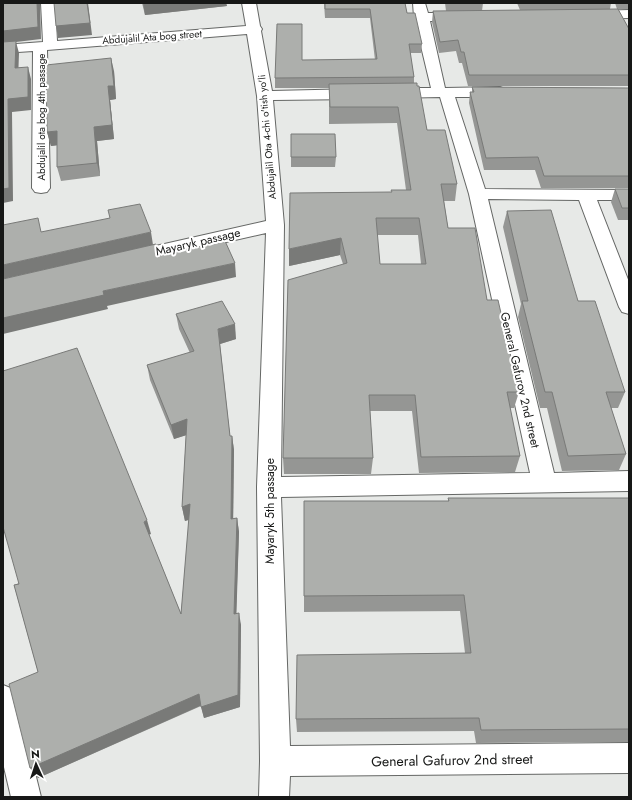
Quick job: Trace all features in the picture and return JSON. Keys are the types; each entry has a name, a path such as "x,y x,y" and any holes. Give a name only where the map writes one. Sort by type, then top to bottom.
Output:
{"street":[{"path":"45,45 48,3"},
{"name":"Abdujalil Ota 4-chi o'tish yo'li","path":"249,3 265,96 275,225"},
{"name":"General Gafurov 2nd street","path":"419,3 421,17 442,92 478,194 544,482"},
{"path":"583,15 629,14"},
{"path":"421,17 475,16"},
{"name":"Abdujalil Ata bog street","path":"3,49 254,29"},
{"name":"Abdujalil ota bog 4th passage","path":"41,188 45,45"},
{"path":"265,96 442,92 518,92"},
{"path":"478,194 629,195"},
{"path":"586,195 629,306"},
{"name":"Mаyaryk passage","path":"112,262 275,225"},
{"name":"Mayaryk 5th passage","path":"274,797 275,761 268,486 275,225"},
{"path":"268,486 629,481"},
{"path":"3,699 26,797"},
{"name":"General Gafurov 2nd street","path":"275,761 629,758"}],"building":[{"path":"3,3 37,3 38,27 3,31"},
{"path":"54,3 87,3 90,23 56,26"},
{"path":"325,3 405,3 407,13 415,13 422,44 409,44 414,77 275,78 277,24 302,24 302,60 377,59 370,9 325,9"},
{"path":"618,9 629,29 629,75 469,75 464,52 461,52 458,40 440,42 433,11"},
{"path":"16,41 15,68 28,67 28,97 8,99 9,188 3,189 3,42"},
{"path":"111,58 114,86 108,86 112,125 94,127 97,163 57,167 57,131 47,132 46,65"},
{"path":"417,83 417,86 419,86 427,130 445,130 457,184 441,184 448,228 475,228 487,300 498,300 519,392 507,392 520,456 421,457 415,395 369,395 373,458 283,458 288,280 347,263 341,238 289,249 290,193 392,192 391,190 411,190 398,107 330,107 329,84","holes":["376,218 419,218 426,264 380,264"]},
{"path":"472,87 629,88 629,176 544,176 538,157 486,158 470,92 474,92"},
{"path":"291,134 335,134 336,157 291,157"},
{"path":"615,189 629,189 629,208 622,208"},
{"path":"140,204 151,232 3,265 3,225 38,218 41,232 110,218 108,210"},
{"path":"551,210 578,301 595,301 625,392 606,392 626,454 568,456 552,392 545,392 522,301 528,301 507,211"},
{"path":"225,241 235,263 103,291 104,295 3,318 3,279 156,244 160,255"},
{"path":"222,301 235,324 218,329 230,436 232,436 231,519 237,518 234,614 239,613 238,695 201,707 199,694 30,768 9,684 38,672 14,585 19,584 3,527 3,371 77,348 147,520 144,522 181,614 190,504 182,507 187,419 171,425 147,365 194,351 176,314"},
{"path":"448,498 629,498 629,729 481,730 479,718 296,719 297,655 471,653 464,595 304,596 304,501 449,501"}]}
